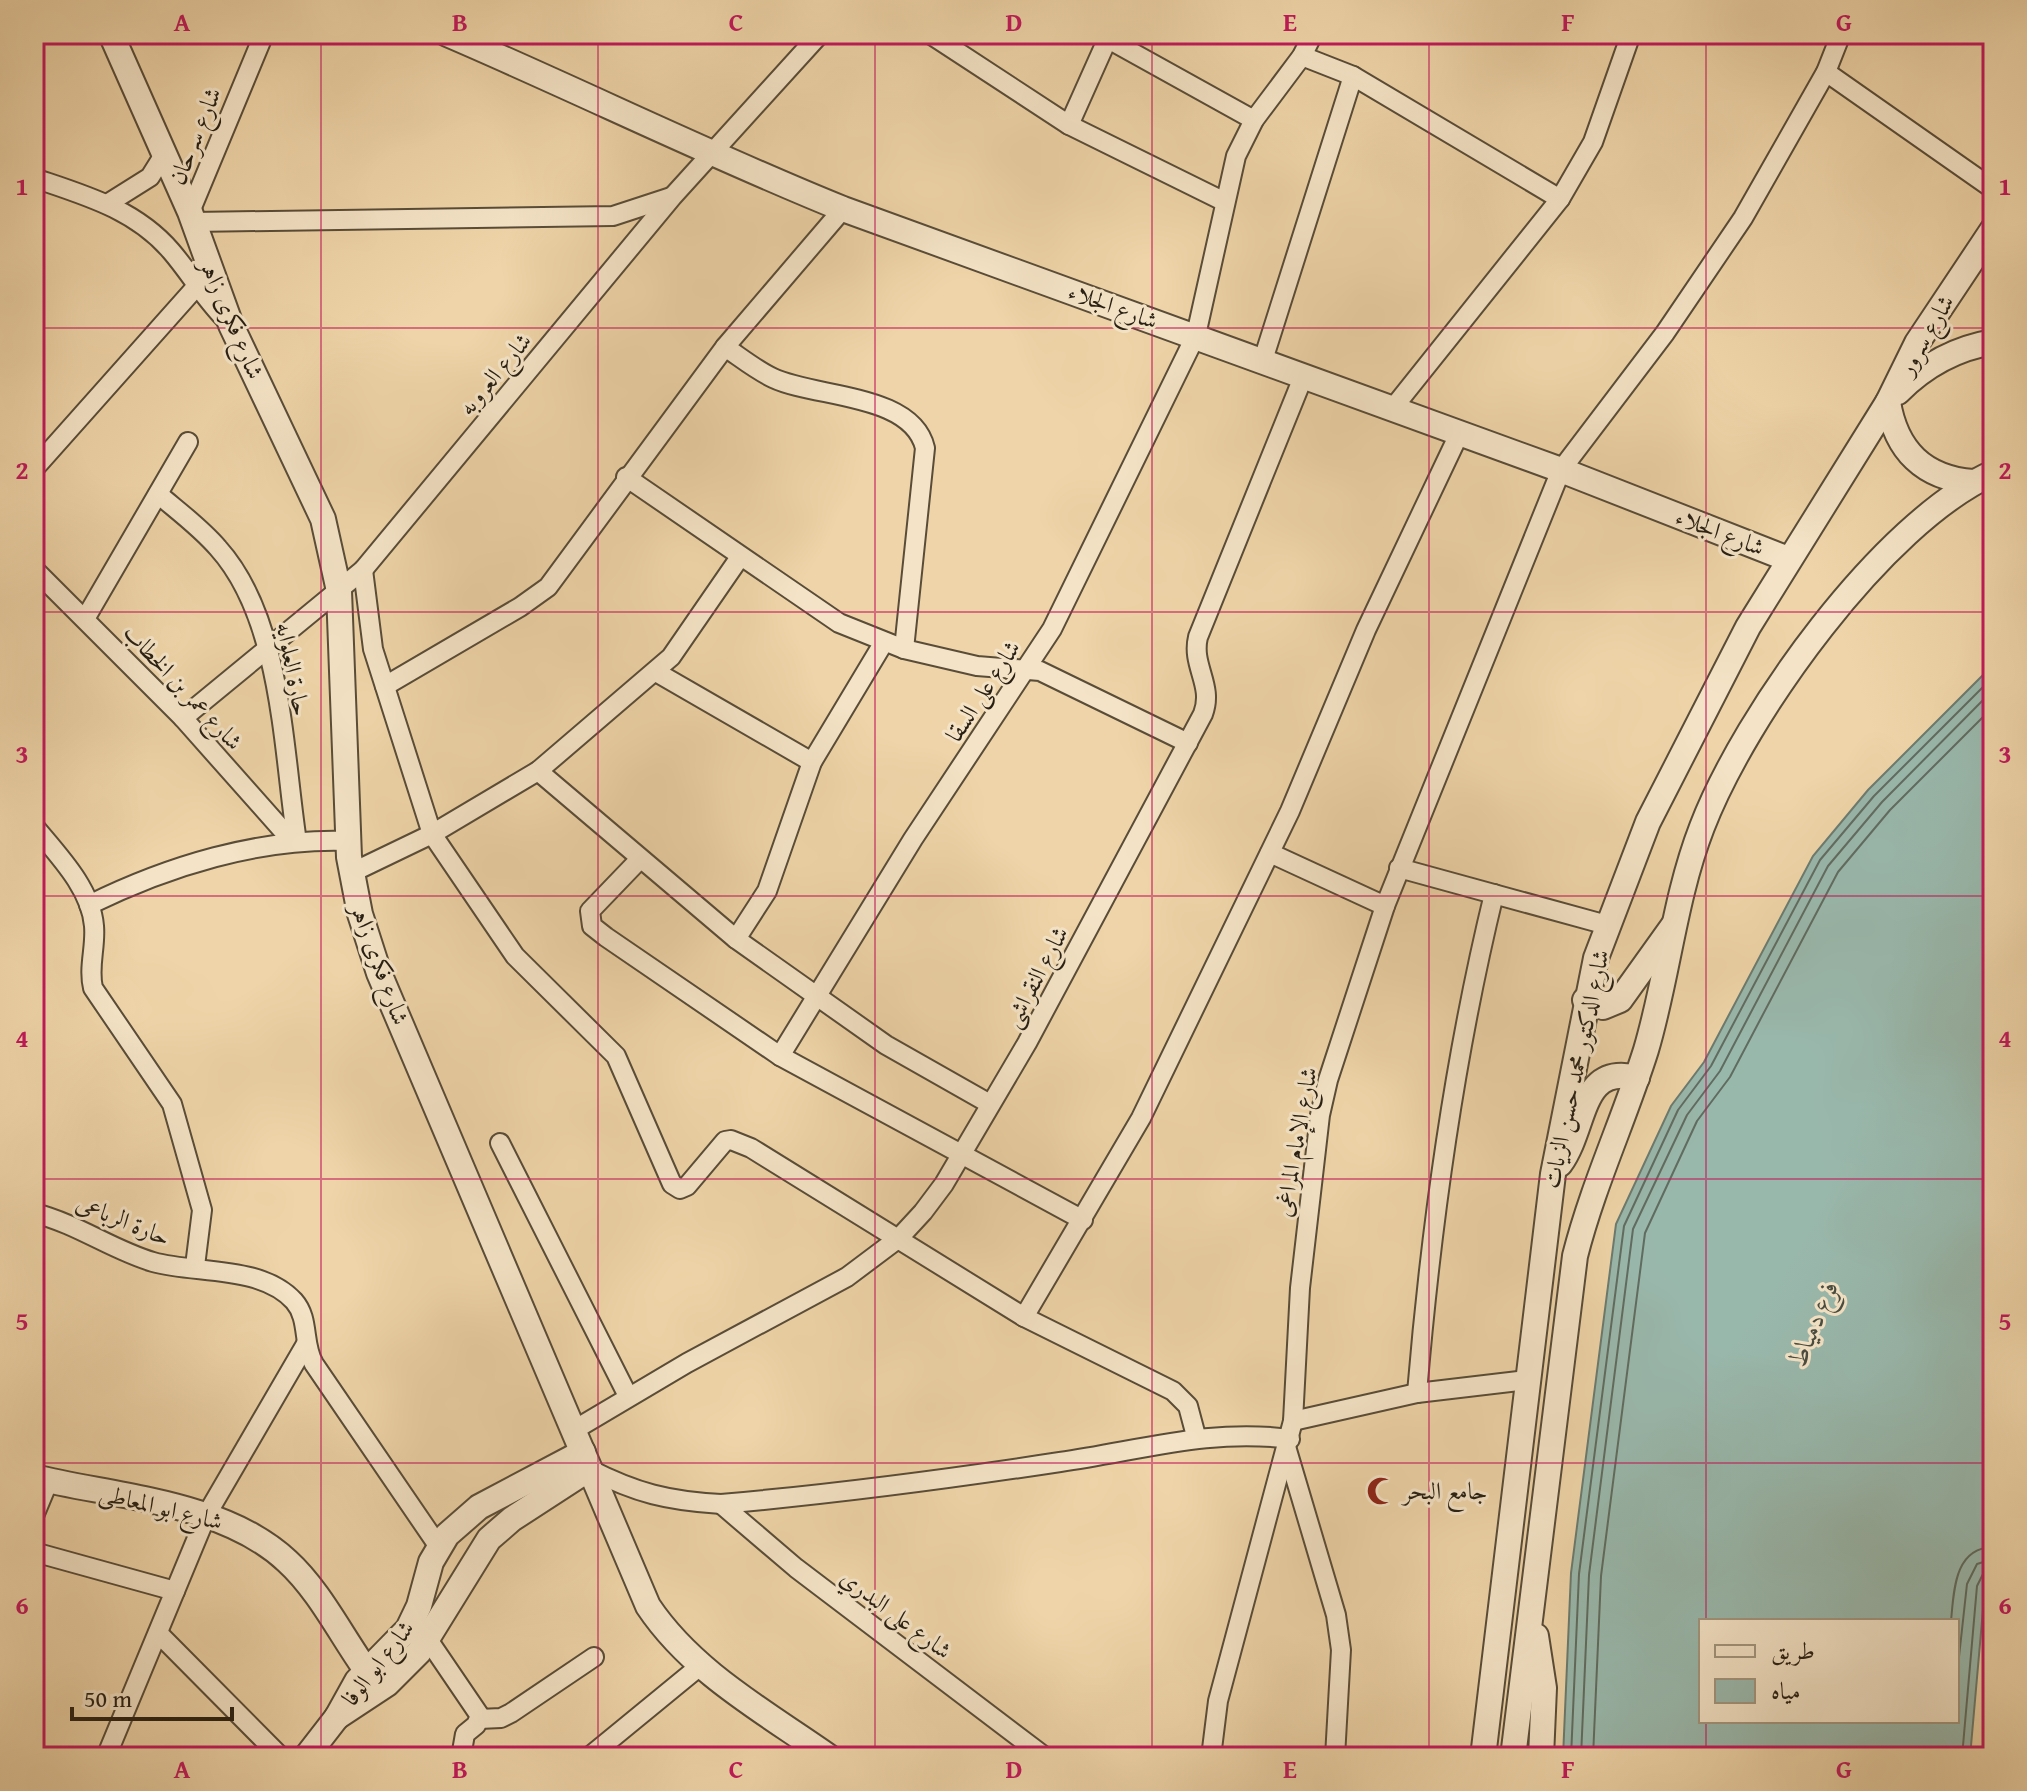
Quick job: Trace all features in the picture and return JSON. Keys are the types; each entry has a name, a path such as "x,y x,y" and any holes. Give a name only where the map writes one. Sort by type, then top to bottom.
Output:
{"street":[{"name":"شارع فكرى زاهر","path":"111,34 192,217 231,325 314,496 329,543 339,591 347,841 360,914 379,973 644,1599 666,1632 700,1666 829,1757"},
{"name":"شارع سرحان","path":"192,217 264,34"},
{"name":"شارع الجلاء","path":"447,34 843,209 1460,432 1788,559"},
{"name":"شارع العروبه","path":"183,718 363,570 673,196 820,34"},
{"path":"930,34 1069,125 1223,201"},
{"name":"شارع على السقا","path":"780,1056 819,999 913,839 1052,629 1196,335 1223,201 1236,156 1254,120 1302,56 1313,34"},
{"path":"1393,408 1560,199 1593,142 1631,34"},
{"name":"شارع الإمام المراغى","path":"1211,1757 1218,1701 1265,1519 1290,1437 1300,1288 1320,1115 1328,1080 1385,906 1561,470 1665,333 1734,231 1826,72 1841,34"},
{"path":"1069,125 1103,37 1254,120"},
{"path":"1302,56 1353,76 1560,199"},
{"path":"1826,72 1993,189"},
{"path":"1263,360 1353,76"},
{"path":"107,204 150,177 165,153"},
{"path":"34,178 107,204 136,219 161,240 196,287 231,325"},
{"path":"192,217 613,216 673,196"},
{"path":"385,686 520,607 548,587 626,477 725,347 843,209"},
{"name":"شارع سرور","path":"1888,402 1917,343 1993,229"},
{"path":"34,469 196,287"},
{"path":"1988,475 1951,480 1914,460 1896,434 1888,402 1929,367 1953,353 1993,342"},
{"path":"725,347 772,378 894,412 915,426 923,437 925,448 904,649"},
{"name":"شارع النقراشى","path":"582,1450 628,1396 847,1277 899,1238 930,1203 1053,996 1208,701 1208,688 1196,660 1198,637 1304,375"},
{"name":"شارع الدكتور محمد حسن الزيات","path":"1483,1757 1553,1174 1585,1000 1607,925 1648,822 1696,724 1788,559 1888,402"},
{"path":"1024,1317 1141,1118 1270,853 1366,630 1460,432"},
{"path":"85,619 188,442"},
{"name":"شارع الدكتور محمد حسن الزيات","path":"1513,1757 1575,1256 1599,1174 1637,1078 1666,974 1674,925 1702,827 1729,768 1761,715 1864,579 1897,543 1988,475"},
{"path":"626,477 839,623 904,649 977,666 1028,669 1062,680 1188,743"},
{"name":"حارة العلوايه","path":"158,494 204,533 228,561 260,618 269,650 295,842"},
{"path":"351,873 432,834 538,771 671,657 740,557"},
{"name":"شارع عمر بن الخطاب","path":"34,569 183,718 295,842"},
{"path":"363,570 373,649 432,834 515,956 616,1056 672,1184 680,1189 687,1186 717,1147 731,1140 899,1238 1024,1317 1173,1391 1188,1406 1196,1436"},
{"path":"736,939 767,891 812,762 884,642"},
{"path":"656,672 812,762"},
{"path":"538,771 639,860 736,939 886,1045 990,1104"},
{"path":"34,826 71,872 89,905 94,921 90,975 93,988 162,1086 178,1123 187,1168 202,1210 195,1266"},
{"path":"89,905 189,865 295,842 347,841"},
{"path":"1270,853 1385,906"},
{"path":"639,860 590,911 592,926 780,1056 1083,1220"},
{"path":"1399,868 1607,925"},
{"path":"1417,1393 1440,1183 1472,988 1494,894"},
{"path":"1585,1000 1603,1007 1620,1000 1651,951 1674,925"},
{"path":"1553,1174 1572,1143 1596,1083 1611,1074 1637,1078"},
{"path":"500,1143 628,1396"},
{"name":"حارة الرباعى","path":"34,1213 85,1230 154,1262 239,1275 288,1296 303,1316 306,1344 318,1371 439,1547"},
{"path":"106,1757 207,1514 306,1344"},
{"path":"582,1450 629,1490 672,1501 721,1504 1048,1464 1196,1436 1290,1437 1417,1393 1527,1380"},
{"path":"1290,1437 1336,1615 1341,1650 1335,1757"},
{"name":"شارع ابو الوفا","path":"306,1757 337,1717 366,1670 408,1629 439,1547 457,1525 479,1507 582,1450"},
{"name":"شارع ابو الوفا","path":"337,1717 387,1684 429,1641 471,1562 489,1539 582,1450"},
{"path":"34,1516 42,1478"},
{"name":"شارع ابو المعاطى","path":"42,1478 207,1514 251,1534 289,1562 366,1670"},
{"name":"شارع على البدري","path":"721,1504 796,1568 1045,1757"},
{"path":"34,1552 175,1591"},
{"path":"1531,1617 1544,1688 1541,1757"},
{"path":"158,1633 281,1757"},
{"path":"429,1641 477,1710 479,1719"},
{"path":"461,1757 465,1734 479,1719 501,1718 511,1713 594,1657"},
{"path":"589,1757 700,1666"}],"water":[{"name":"فرع دمياط","path":"1993,665 1993,1570 1985,1587 1970,1757 1563,1757 1571,1573 1616,1224 1671,1106 1704,1062 1813,856 1868,790"}],"place":[{"name":"جامع البحر","path":"1381,1491"}]}
